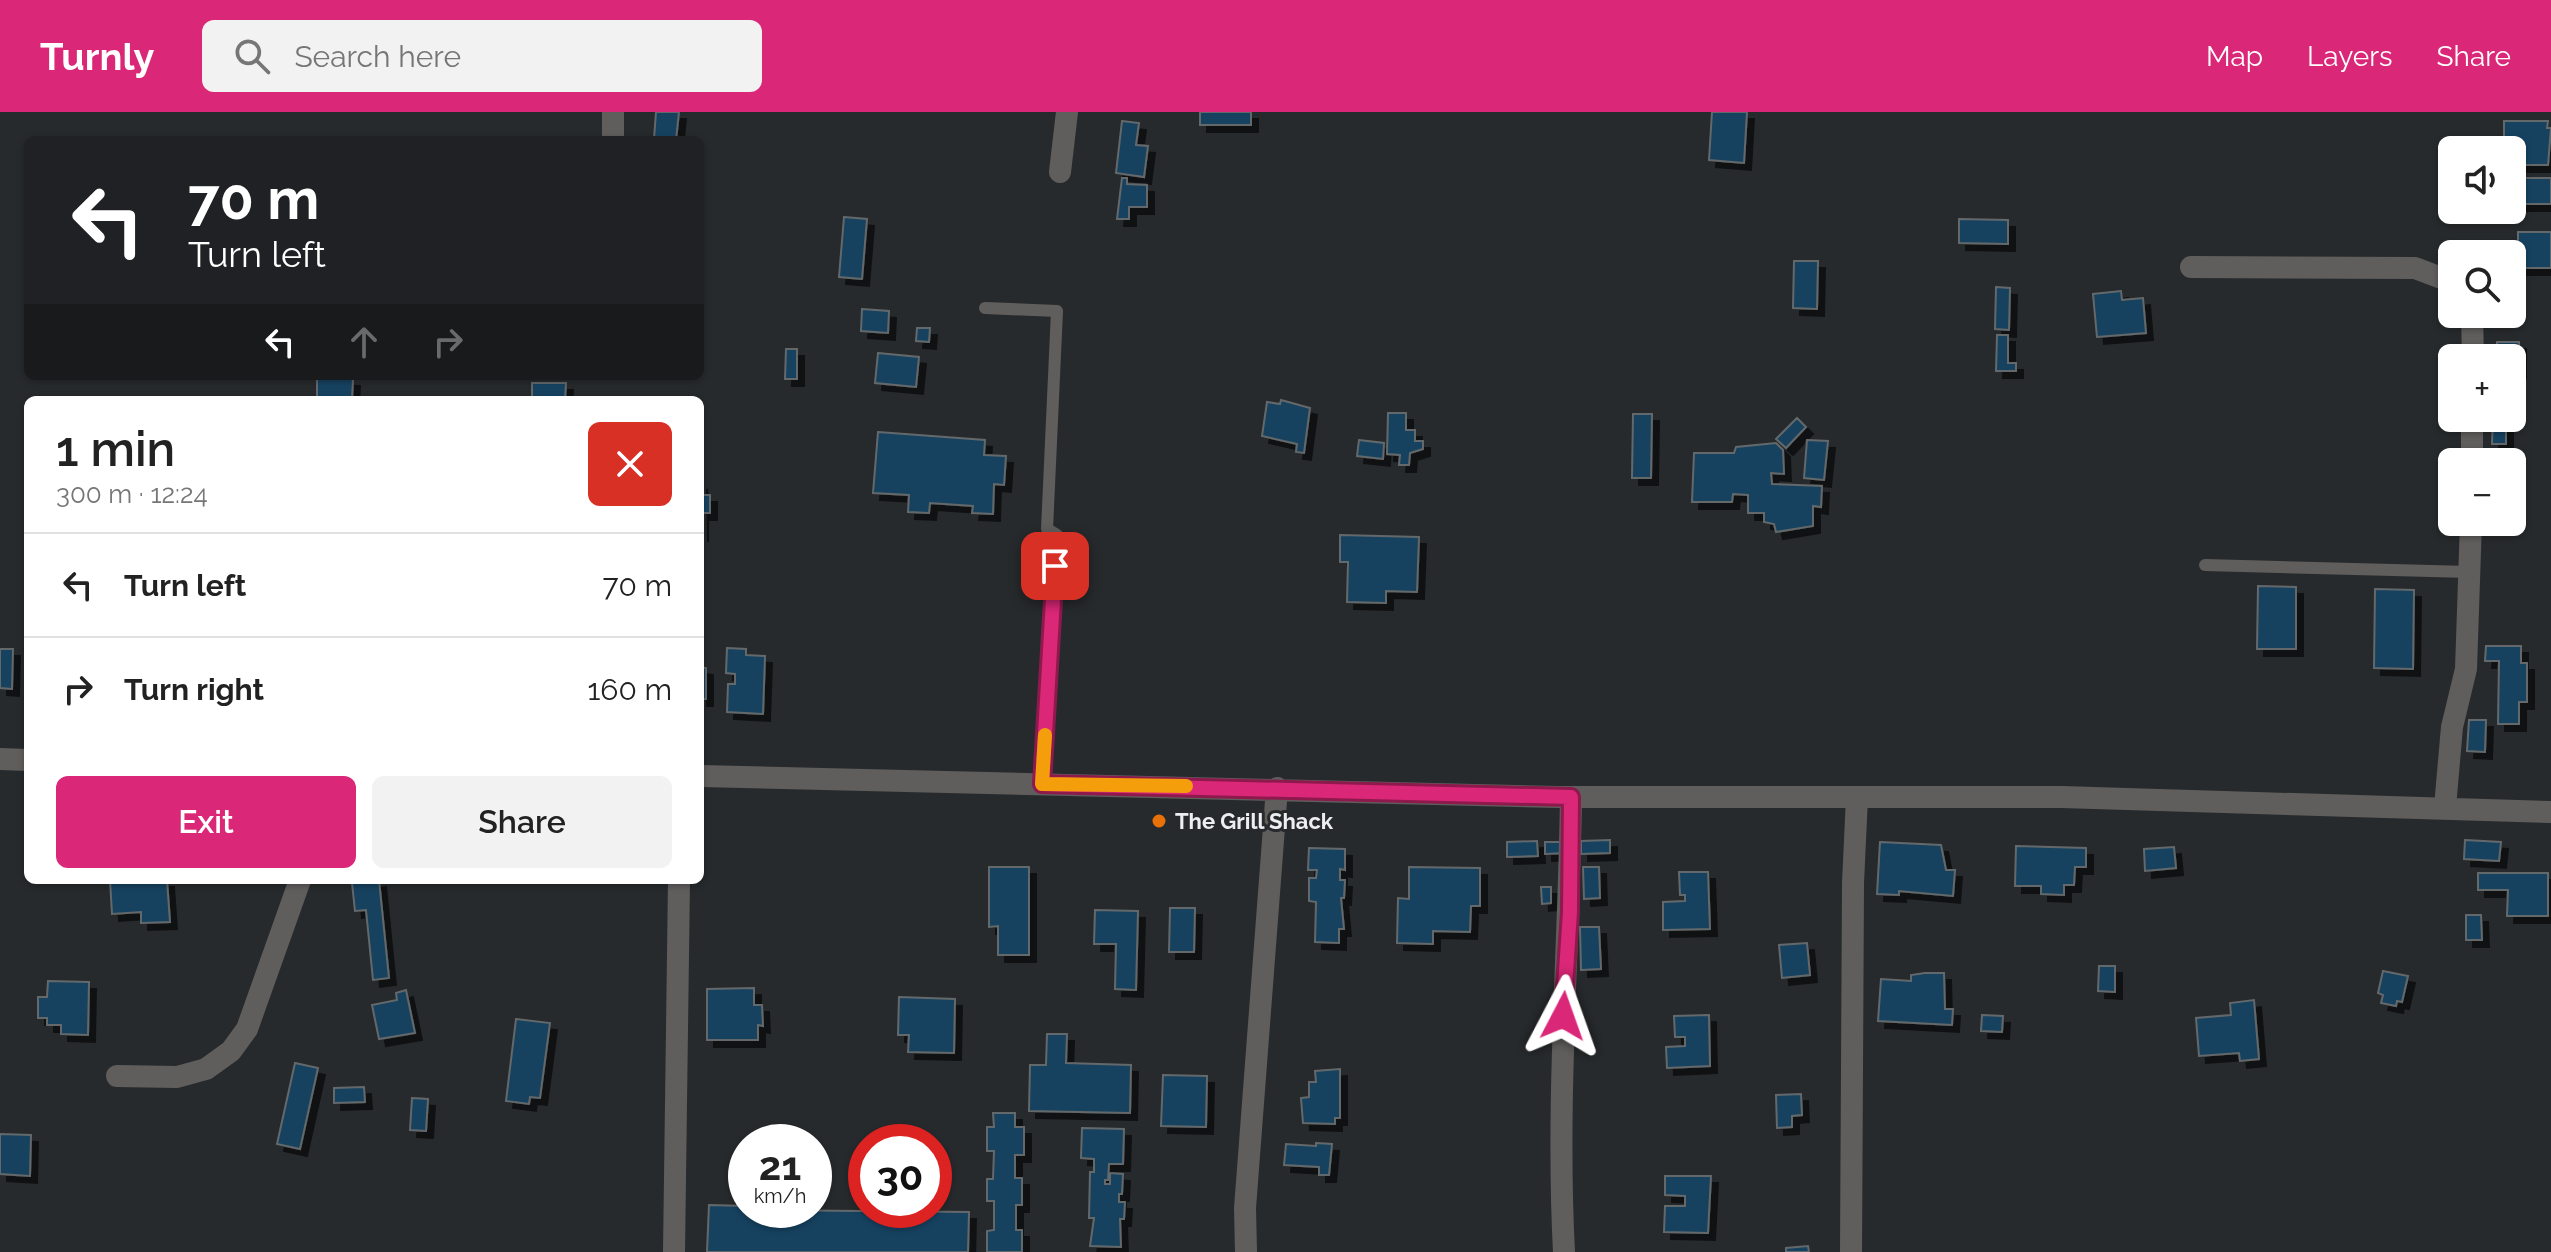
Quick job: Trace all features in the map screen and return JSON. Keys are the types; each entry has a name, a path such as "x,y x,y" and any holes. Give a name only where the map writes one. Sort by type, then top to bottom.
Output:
{"street":[{"path":"613,112 613,136"},
{"path":"1060,172 1067,112"},
{"path":"2191,267 2415,268 2438,277"},
{"path":"2445,807 2452,727 2466,669 2471,536"},
{"path":"0,759 24,760"},
{"path":"704,776 1571,797 2062,797 2551,812"},
{"path":"1246,1252 1245,1208 1277,788"},
{"path":"1564,1252 1560,1170 1561,1042 1570,912 1571,797"},
{"path":"1851,1252 1853,899 1857,797"},
{"path":"117,1076 177,1077 206,1069 231,1051 247,1029 299,884"},
{"path":"674,1252 679,884"}],"lane":[{"path":"985,308 1057,311 1047,529 1057,535 1042,784"},
{"path":"2205,565 2470,572"}],"building":[{"path":"656,112 679,112 676,136 654,136"},
{"path":"1200,112 1251,112 1251,125 1200,125"},
{"path":"1712,112 1747,112 1744,163 1709,160"},
{"path":"1122,121 1139,123 1136,145 1148,146 1144,177 1116,173"},
{"path":"2504,121 2548,121 2547,128 2551,128 2548,165 2526,165 2526,136 2504,136"},
{"path":"1122,178 1127,178 1127,184 1147,185 1147,207 1129,207 1129,219 1117,219"},
{"path":"2526,178 2551,178 2551,204 2526,204"},
{"path":"844,217 867,219 862,279 839,277"},
{"path":"1959,219 2008,220 2008,244 1959,243"},
{"path":"2518,232 2551,232 2551,268 2526,268 2526,240 2518,240"},
{"path":"1794,261 1818,261 1817,309 1793,308"},
{"path":"1996,287 2010,288 2009,330 1995,329"},
{"path":"2121,291 2122,300 2143,298 2146,333 2097,337 2093,294"},
{"path":"862,309 889,311 888,333 861,331"},
{"path":"917,328 930,328 929,342 916,341"},
{"path":"1997,335 2008,335 2008,363 2016,363 2016,371 1996,371"},
{"path":"2497,342 2519,342 2519,344"},
{"path":"786,349 797,349 797,379 785,379"},
{"path":"878,353 919,357 916,387 875,383"},
{"path":"317,380 353,380 352,396 317,396"},
{"path":"532,383 566,383 565,396 532,396"},
{"path":"1281,400 1310,408 1304,453 1296,452 1297,444 1262,436 1267,402 1280,404"},
{"path":"1388,413 1406,413 1406,430 1415,430 1415,441 1423,441 1423,449 1410,453 1409,465 1399,465 1400,455 1387,454"},
{"path":"1633,414 1652,414 1651,478 1632,478"},
{"path":"1797,418 1806,427 1786,448 1776,439"},
{"path":"878,432 985,440 984,455 1006,456 1004,485 994,484 993,514 972,513 973,506 930,503 929,513 908,512 909,495 873,493"},
{"path":"2492,432 2506,432 2506,444 2492,444"},
{"path":"1359,440 1384,443 1383,459 1357,456"},
{"path":"1807,440 1828,441 1824,480 1804,478"},
{"path":"1776,443 1783,450 1784,474 1771,473 1772,484 1822,486 1821,507 1813,506 1813,526 1776,532 1774,524 1764,522 1764,513 1748,513 1748,495 1733,494 1732,502 1692,502 1694,453 1734,453 1736,447"},
{"path":"704,495 710,495 710,513 704,513"},
{"path":"1340,535 1419,537 1417,592 1386,591 1386,603 1347,602 1348,562 1340,562"},
{"path":"2258,586 2296,587 2296,649 2257,649"},
{"path":"2375,589 2414,590 2413,669 2374,668"},
{"path":"2486,646 2521,646 2521,663 2527,663 2527,702 2519,702 2519,724 2498,724 2499,661 2485,661"},
{"path":"727,648 746,649 746,655 765,656 763,714 727,712 728,684 735,684 735,674 726,673"},
{"path":"0,649 13,649 12,689 0,688"},
{"path":"704,668 706,668 704,699"},
{"path":"2469,720 2486,720 2485,752 2467,751"},
{"path":"1610,840 1610,853 1581,854 1581,841"},
{"path":"2465,840 2501,842 2499,861 2464,859"},
{"path":"1537,841 1538,856 1507,857 1507,842"},
{"path":"1545,842 1566,842 1566,853 1545,854"},
{"path":"1880,842 1941,845 1946,870 1955,870 1953,896 1899,891 1899,895 1877,894"},
{"path":"2016,846 2086,848 2086,867 2075,867 2074,885 2064,885 2064,895 2041,894 2041,886 2015,886"},
{"path":"2174,847 2176,868 2145,871 2144,849"},
{"path":"1309,848 1345,849 1345,870 1340,869 1340,880 1345,880 1344,898 1341,898 1344,929 1339,929 1339,943 1315,942 1316,902 1309,901 1309,878 1316,878 1317,870 1308,870"},
{"path":"989,867 1029,867 1029,955 998,955 998,926 989,927"},
{"path":"1409,867 1480,868 1480,906 1471,906 1470,932 1433,931 1433,944 1397,943 1398,898 1409,899"},
{"path":"1583,867 1599,867 1600,898 1584,899"},
{"path":"1679,872 1708,872 1710,929 1663,930 1663,902 1685,901 1685,895 1680,895"},
{"path":"2478,873 2548,873 2548,916 2507,916 2508,890 2478,890"},
{"path":"110,884 167,884 170,922 141,923 141,912 112,914"},
{"path":"352,884 379,884 389,978 373,980 366,910 355,911"},
{"path":"1541,887 1551,887 1551,903 1542,904"},
{"path":"1170,908 1195,908 1194,952 1169,952"},
{"path":"1095,910 1138,911 1136,990 1115,989 1116,944 1094,944"},
{"path":"2466,915 2481,915 2482,940 2466,940"},
{"path":"1580,927 1599,927 1601,969 1581,970"},
{"path":"1807,943 1810,975 1782,978 1779,945"},
{"path":"2099,966 2115,966 2115,992 2098,991"},
{"path":"2383,971 2408,976 2402,1002 2397,1001 2396,1006 2381,1003 2383,995 2378,993"},
{"path":"1944,973 1945,1009 1953,1009 1952,1025 1878,1021 1881,979 1911,981 1911,975"},
{"path":"48,981 89,982 88,1035 61,1034 61,1025 47,1025 47,1018 38,1018 38,997 47,997"},
{"path":"754,988 754,1005 762,1005 763,1026 758,1025 758,1040 707,1040 707,989"},
{"path":"406,990 415,1033 379,1039 372,1005 397,1000 396,993"},
{"path":"899,997 955,999 954,1053 908,1052 909,1035 898,1035"},
{"path":"2254,1000 2259,1059 2240,1061 2239,1053 2199,1056 2196,1018 2231,1015 2230,1003"},
{"path":"1709,1015 1710,1066 1667,1068 1666,1047 1685,1046 1685,1037 1675,1037 1674,1016"},
{"path":"1982,1015 2003,1016 2002,1032 1981,1031"},
{"path":"516,1019 550,1023 540,1098 530,1097 529,1104 506,1101"},
{"path":"1047,1034 1067,1034 1066,1063 1131,1065 1130,1113 1029,1111 1030,1065 1046,1065"},
{"path":"295,1063 318,1068 300,1149 277,1144"},
{"path":"1340,1069 1340,1118 1335,1118 1335,1124 1303,1123 1301,1098 1309,1097 1309,1082 1316,1082 1315,1071"},
{"path":"1163,1075 1207,1076 1206,1127 1161,1126"},
{"path":"364,1087 365,1102 334,1103 334,1088"},
{"path":"1801,1094 1802,1115 1792,1116 1792,1127 1777,1128 1776,1095"},
{"path":"412,1098 428,1099 426,1131 410,1130"},
{"path":"993,1113 1015,1113 1015,1127 1024,1127 1024,1155 1015,1155 1015,1178 1022,1178 1022,1205 1016,1205 1016,1230 1022,1230 1022,1252 987,1252 987,1231 994,1230 994,1201 987,1201 987,1179 993,1179 994,1151 987,1151 987,1127 994,1127"},
{"path":"1082,1128 1124,1129 1123,1164 1109,1164 1108,1180 1105,1180 1105,1184 1110,1184 1110,1173 1123,1174 1122,1194 1119,1194 1119,1202 1125,1202 1124,1219 1120,1219 1121,1247 1090,1246 1094,1218 1089,1218 1090,1172 1094,1172 1094,1159 1081,1158"},
{"path":"0,1134 31,1135 30,1176 0,1174"},
{"path":"1316,1143 1332,1144 1329,1175 1319,1175 1319,1167 1284,1165 1286,1144 1316,1146"},
{"path":"1665,1176 1711,1176 1708,1233 1664,1232 1665,1206 1685,1206 1685,1196 1665,1195"},
{"path":"709,1205 728,1206 728,1228 832,1228 832,1211 848,1211 848,1228 952,1228 952,1212 969,1212 968,1252 707,1252"},
{"path":"1808,1246 1809,1252 1786,1252 1786,1248"}],"slow traffic":[{"path":"1045,735 1042,784 1186,786"}],"place":[{"name":"The Grill Shack","path":"1159,821"}],"route":[{"path":"1055,566 1042,784 1571,797 1570,912 1563,1016"}]}
